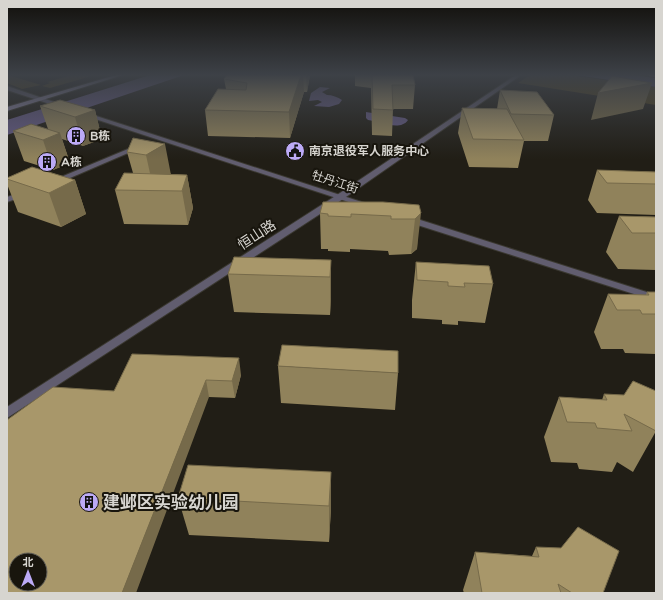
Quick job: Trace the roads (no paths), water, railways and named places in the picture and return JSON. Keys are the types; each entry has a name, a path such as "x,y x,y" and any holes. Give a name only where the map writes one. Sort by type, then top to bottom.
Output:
{"main road":[{"path":"7,109 29,103"}],"street":[{"path":"52,103 70,109"},
{"name":"恒山路","path":"7,414 340,197 478,103"},
{"name":"牡丹江街","path":"81,112 378,209"},
{"path":"43,186 160,138"},
{"path":"7,200 29,192"},
{"path":"401,216 656,298"}],"place":[{"name":"B栋","path":"76,136"},
{"name":"南京退役军人服务中心","path":"295,151"},
{"name":"A栋","path":"47,162"},
{"name":"建邺区实验幼儿园","path":"89,502"}]}
